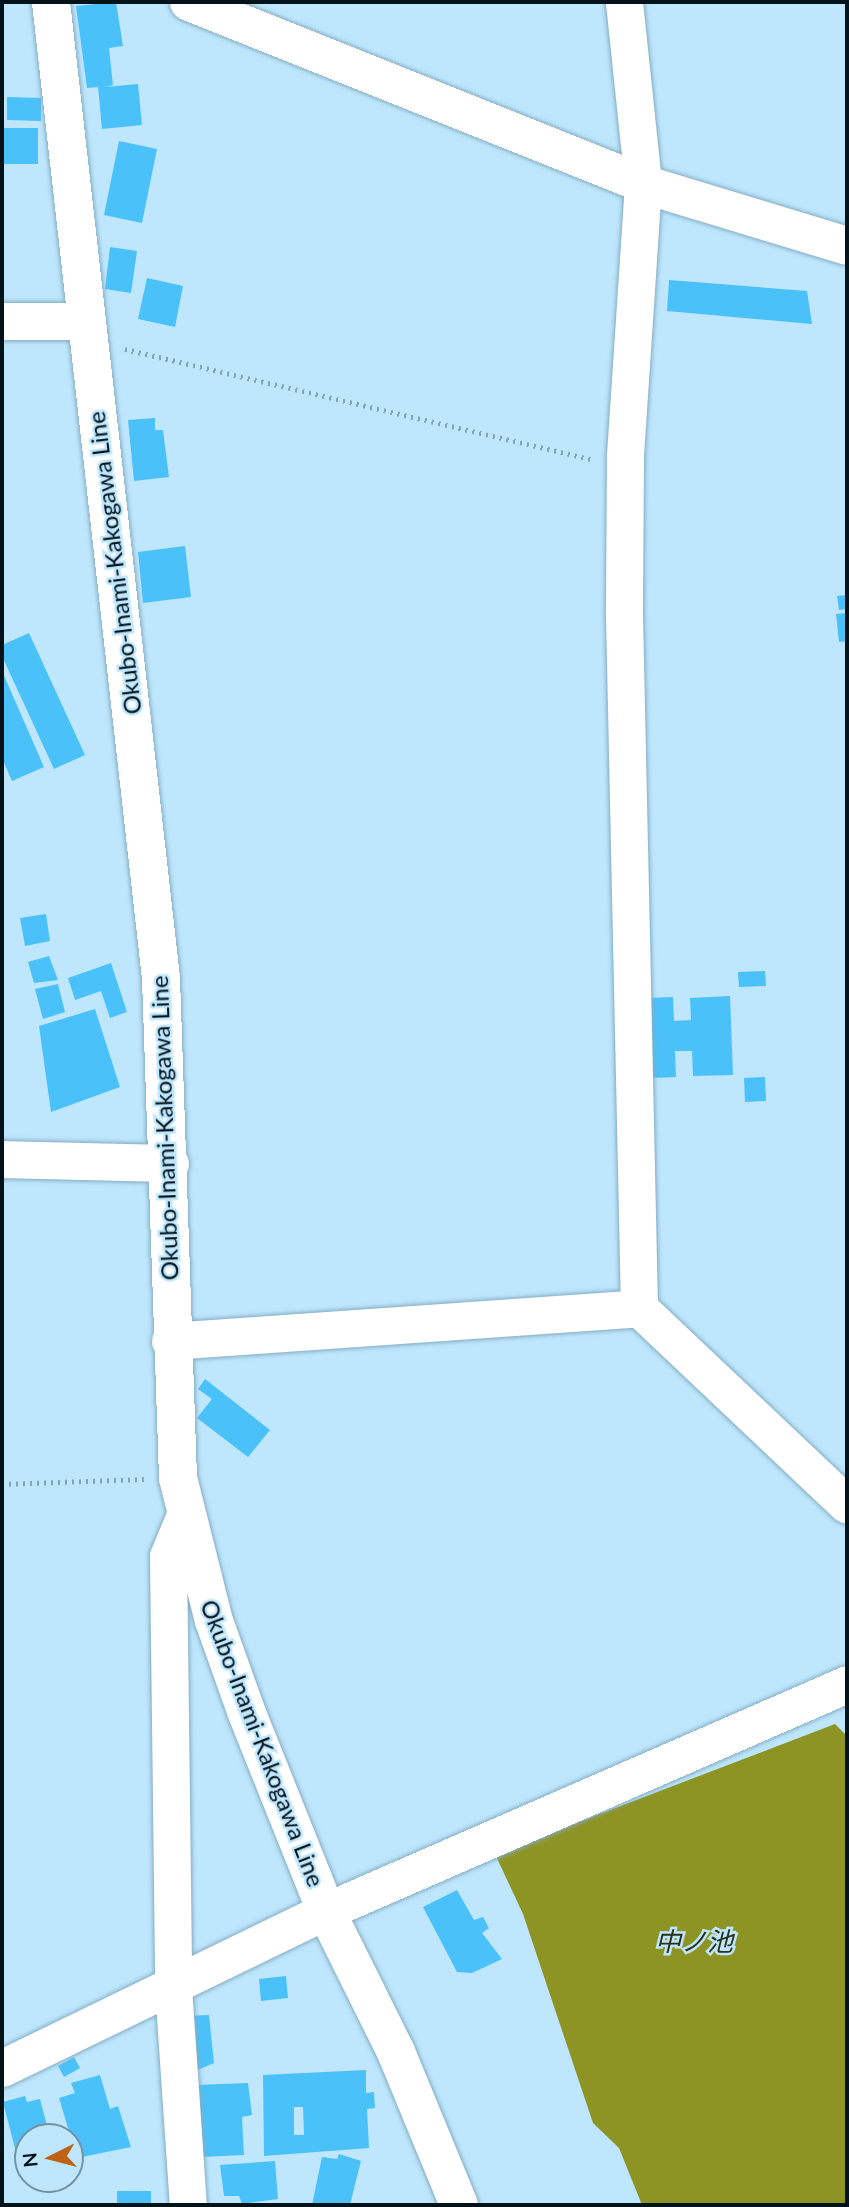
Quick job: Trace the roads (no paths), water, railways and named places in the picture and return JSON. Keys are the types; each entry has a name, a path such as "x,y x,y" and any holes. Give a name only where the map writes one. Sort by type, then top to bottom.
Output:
{"main road":[{"name":"Okubo-Inami-Kakogawa Line","path":"51,2 161,978 170,1163 170,1341 181,1497 214,1622 326,1911 396,2052 459,2205"},
{"path":"189,2 643,184 847,246"}],"street":[{"path":"624,2 643,184 625,458 639,1308 847,1505"},
{"path":"2,321 88,335"},
{"path":"2,1159 170,1163"},
{"path":"170,1341 639,1308"},
{"path":"181,1497 168,1556 173,1987 188,2205"},
{"path":"2,2068 326,1911 847,1684"}],"water":[{"name":"中ノ池","path":"835,1724 847,1736 847,2205 642,2205 619,2148 593,2123 523,1914 495,1854"}]}
